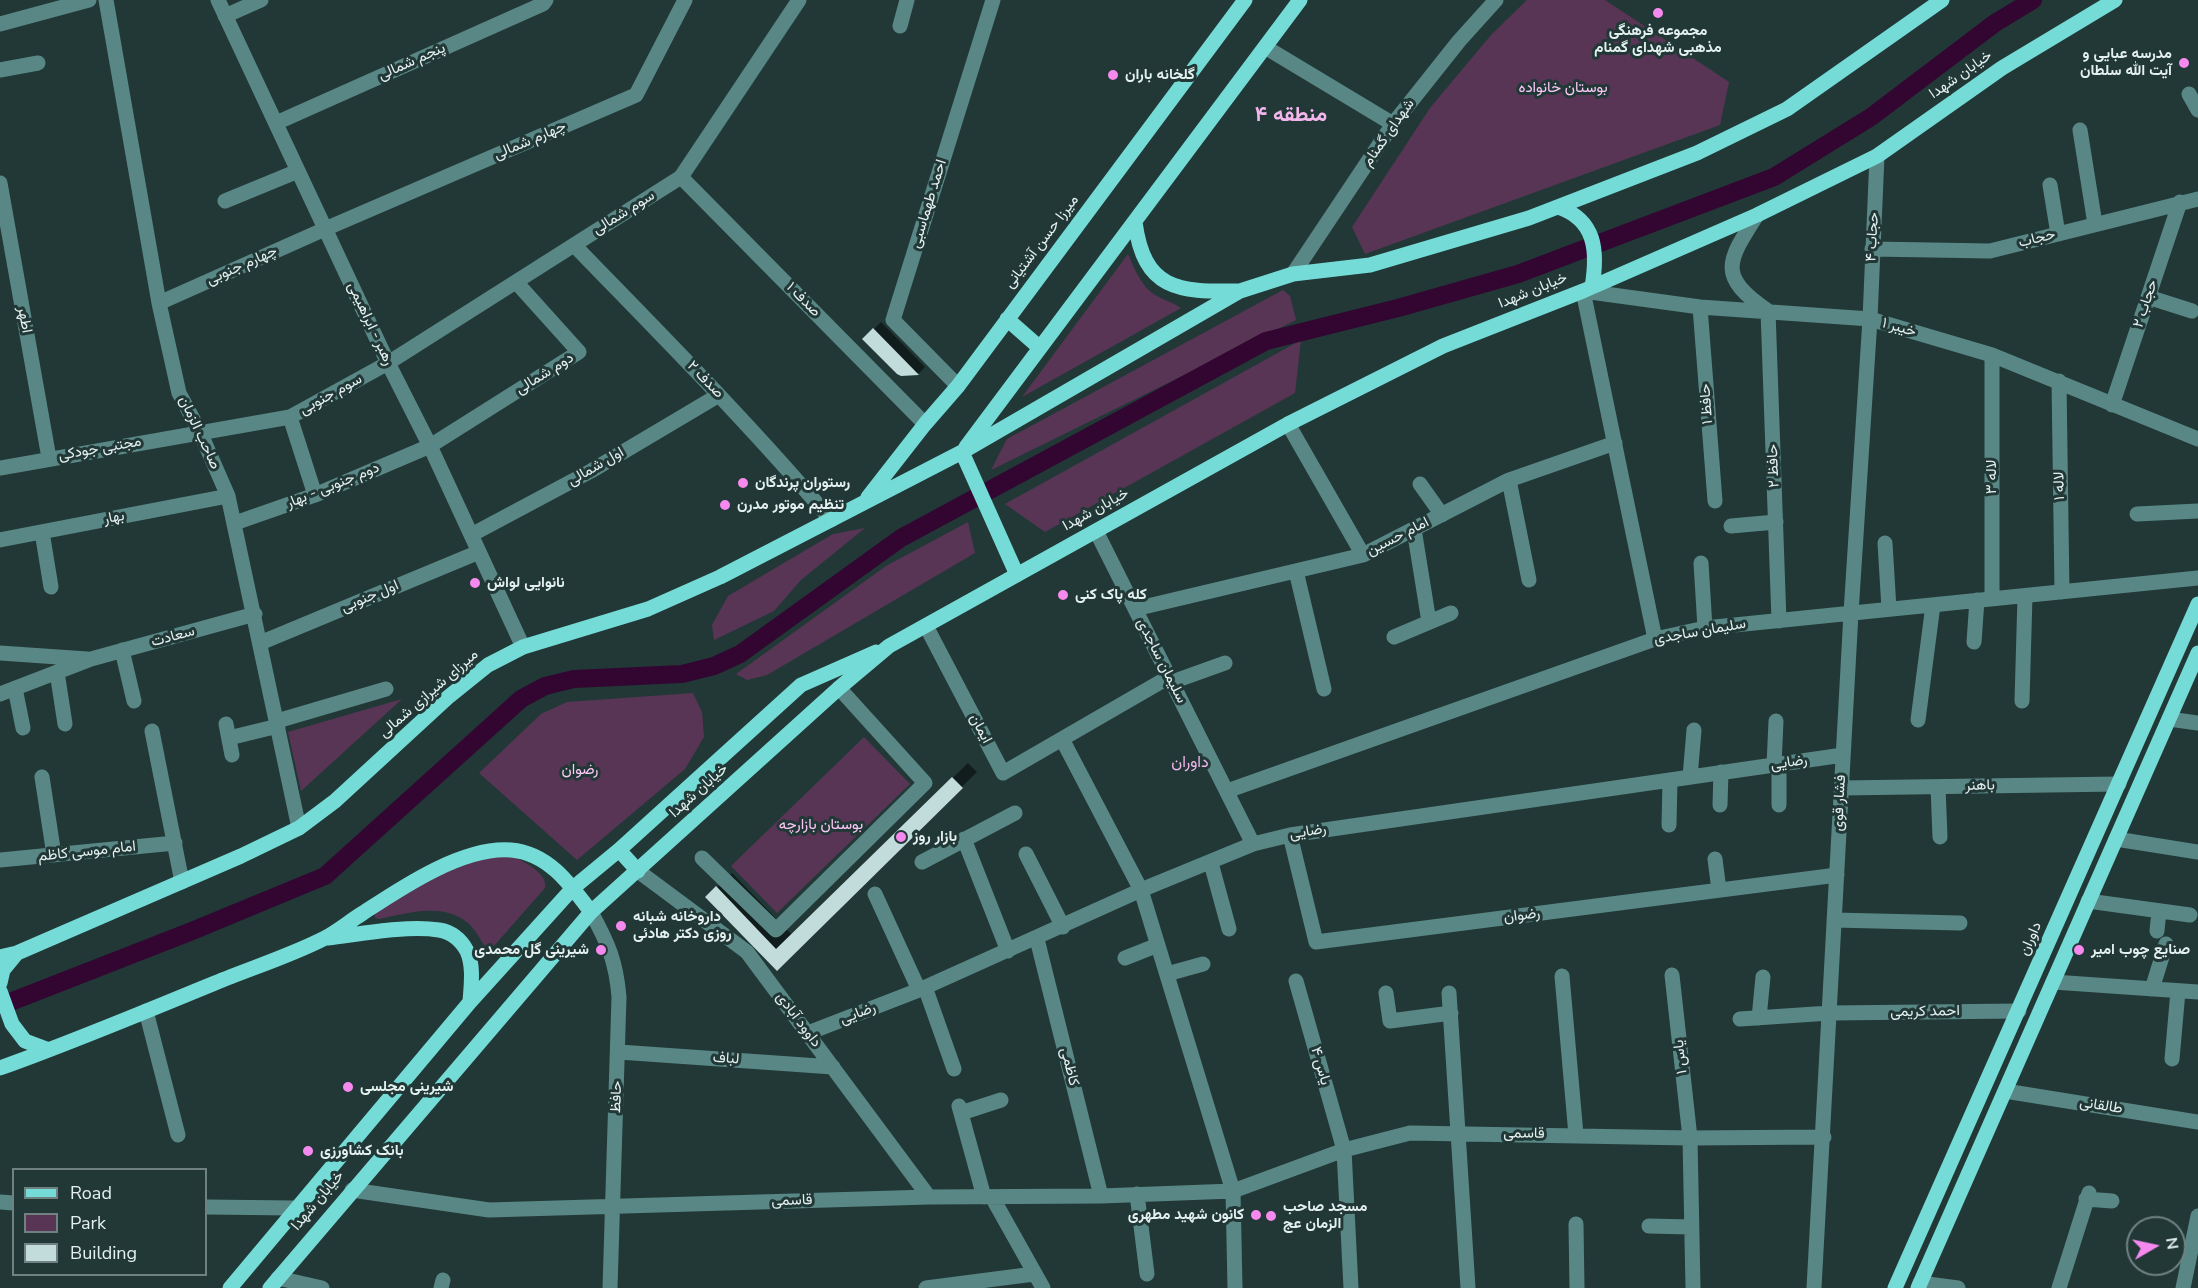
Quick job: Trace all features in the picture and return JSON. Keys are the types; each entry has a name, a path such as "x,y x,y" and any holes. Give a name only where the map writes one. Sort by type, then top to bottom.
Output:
{"main road":[{"name":"میرزا حسن آشتیانی","path":"864,503 925,424 958,386 1241,0"},
{"path":"962,452 1300,0"},
{"path":"962,452 1240,291 1293,274 1370,266 1529,218 1697,153 1787,109 1942,0"},
{"name":"خیابان شهدا","path":"230,1288 470,1002 573,888 619,850 801,685 889,646 1288,424 1443,346 1587,289 1757,215 1877,156 2002,68 2115,0"},
{"path":"1558,207 1573,212 1583,221 1590,233 1595,254 1587,289"},
{"path":"1135,222 1138,242 1144,258 1154,272 1168,283 1182,289 1240,291"},
{"path":"1007,319 1040,348"},
{"path":"962,452 1017,575"},
{"name":"میرزای شیرازی شمالی","path":"0,957 17,953 300,828 335,801 447,698 488,665 523,647 648,609 720,577 962,452"},
{"name":"داوران","path":"1895,1288 2198,604"},
{"name":"خیابان شهدا","path":"274,1283 591,912 839,688 889,646"},
{"path":"1919,1286 2198,653"},
{"path":"0,1068 325,938 392,894 437,870 477,854 510,850 540,858 552,866 573,888 591,912"},
{"path":"619,850 638,870"},
{"path":"325,938 416,929 441,930 458,938 468,953 471,973 470,1002"},
{"path":"0,983 3,970 17,953"},
{"path":"0,991 12,1024 25,1041 49,1050"},
{"path":"1943,1182 1960,1193"}],"street":[{"path":"0,24 89,0"},
{"name":"صاحب الزمان","path":"106,0 159,303 179,393 200,432 228,496 300,828"},
{"name":"رهبر - ابراهیمی","path":"218,0 523,647"},
{"path":"225,16 261,0"},
{"name":"پنجم شمالی","path":"276,123 543,4 546,0"},
{"name":"چهارم شمالی","path":"325,229 636,95 685,0"},
{"name":"سوم شمالی","path":"388,363 681,177 799,0"},
{"path":"900,26 907,0"},
{"name":"احمد طهماسبی","path":"958,386 893,321 993,0"},
{"name":"شهدای گمنام","path":"1293,274 1393,124 1459,41 1496,0"},
{"path":"1265,47 1393,124"},
{"path":"0,70 38,63"},
{"path":"2189,94 2198,110"},
{"path":"2080,130 2095,224"},
{"name":"حجاب ۴","path":"1870,319 1877,156"},
{"path":"225,201 298,171"},
{"name":"صدف ۱","path":"681,177 925,424"},
{"name":"اطهر","path":"0,183 49,458"},
{"path":"2050,185 2058,234"},
{"name":"حجاب","path":"1872,249 1990,251 2198,199"},
{"name":"حجاب ۲","path":"2112,405 2180,202"},
{"path":"1757,215 1738,245 1733,257 1732,272 1746,296 1768,311"},
{"name":"چهارم جنوبی","path":"159,303 325,229"},
{"name":"صدف ۲","path":"574,245 792,473 831,520"},
{"name":"دوم شمالی","path":"430,446 579,352 516,282"},
{"path":"1587,289 1615,443 1655,639"},
{"name":"خیبر ۱","path":"1587,289 1700,307 1870,319 1992,355 2198,440"},
{"path":"2148,297 2192,311"},
{"name":"حافظ ۱","path":"1700,307 1715,501"},
{"name":"حافظ ۲","path":"1768,311 1779,621"},
{"name":"فشار قوی","path":"1814,1288 1851,613 1870,319"},
{"name":"لاله ۳","path":"1974,642 1984,600 1992,355"},
{"name":"سوم جنوبی","path":"200,432 290,417 388,363"},
{"name":"لاله ۱","path":"2059,381 2062,592"},
{"name":"اول شمالی","path":"471,535 591,471 719,395"},
{"path":"290,417 315,495"},
{"path":"1288,424 1363,555"},
{"name":"مجتبی جودکی","path":"0,468 200,432"},
{"name":"امام حسین","path":"1135,609 1363,555 1509,480 1615,443"},
{"name":"دوم جنوبی - بهار","path":"235,523 315,495 430,446"},
{"path":"1509,480 1529,580"},
{"path":"1420,484 1442,515"},
{"name":"بهار","path":"0,540 228,496"},
{"path":"2138,514 2198,511"},
{"path":"1731,526 1776,522"},
{"path":"1414,529 1429,622"},
{"name":"سلیمان ساجدی","path":"1096,531 1253,844"},
{"path":"42,532 51,587"},
{"path":"1885,543 1889,609"},
{"name":"اول جنوبی","path":"260,643 479,552"},
{"path":"1701,563 1705,628"},
{"path":"1296,571 1324,689"},
{"name":"سلیمان ساجدی","path":"1227,791 1655,639 1705,628 2198,578"},
{"path":"2022,702 2025,596"},
{"path":"1918,720 1934,605"},
{"path":"1394,637 1451,613"},
{"name":"سعادت","path":"91,659 255,614"},
{"name":"ایمان","path":"926,626 1003,772 1171,680 1224,663"},
{"path":"122,651 134,700"},
{"path":"0,652 91,659"},
{"path":"0,694 91,659"},
{"path":"57,672 65,724"},
{"path":"15,688 23,728"},
{"path":"702,858 776,930 925,783 839,688"},
{"path":"232,755 228,731 278,723 386,689"},
{"path":"2169,719 2198,723"},
{"path":"1776,721 1779,805"},
{"path":"1690,777 1694,730"},
{"path":"152,731 182,882"},
{"path":"1062,739 1141,891 1233,1191 1235,1288"},
{"name":"رضایی","path":"808,1033 922,989 1141,891 1253,844 1290,835 1843,755"},
{"path":"1719,805 1721,772"},
{"path":"42,777 54,855"},
{"path":"1669,825 1670,780"},
{"name":"باهنر","path":"1841,788 2119,784"},
{"path":"1938,787 1941,837"},
{"path":"922,862 1015,813"},
{"name":"رضوان","path":"1290,835 1316,942 1837,875"},
{"path":"964,839 1008,951"},
{"path":"2116,839 2198,852"},
{"name":"امام موسی کاظم","path":"0,860 175,843"},
{"path":"1026,854 1063,927"},
{"path":"1714,859 1719,891"},
{"path":"1210,862 1229,929"},
{"name":"داوود آبادی","path":"638,870 747,952 929,1197"},
{"path":"875,894 922,989 954,1069"},
{"path":"2088,901 2190,915"},
{"path":"2152,989 2162,938 2159,911"},
{"name":"حافظ","path":"591,912 608,942 618,977 620,997 610,1288"},
{"path":"1834,920 1960,923"},
{"name":"کاظمی","path":"1037,939 1101,1196"},
{"path":"1125,958 1158,945"},
{"path":"1167,974 1203,964"},
{"name":"یاس ۱","path":"1672,975 1690,1138 1693,1288"},
{"path":"1562,976 1576,1135"},
{"path":"1759,1018 1763,977"},
{"name":"یاس ۴","path":"1296,981 1344,1150 1351,1288"},
{"path":"2053,982 2198,992"},
{"path":"2172,1059 2178,991"},
{"path":"1386,993 1390,1021 1450,1013"},
{"path":"1449,993 1468,1288"},
{"path":"146,1011 178,1135"},
{"name":"احمد کریمی","path":"1740,1019 1830,1013 2019,1011"},
{"name":"لباف","path":"619,1052 833,1067"},
{"name":"طالقانی","path":"2005,1091 2198,1122"},
{"path":"1001,1100 960,1109 988,1197 1043,1288"},
{"name":"قاسمی","path":"352,1190 489,1210 929,1197 1101,1196 1233,1191 1344,1150 1410,1133 1690,1138 1824,1137"},
{"path":"1137,1194 1147,1274"},
{"path":"2059,1288 2088,1196 2112,1201"},
{"path":"207,1207 295,1208"},
{"path":"2184,1288 2198,1216"},
{"path":"1576,1224 1577,1288"},
{"path":"1649,1226 1691,1227"},
{"path":"926,1288 1035,1274"},
{"path":"274,1283 322,1288"},
{"path":"1919,1286 1958,1288"}],"green space":[{"name":"بوستان خانواده","path":"1527,0 1605,0 1729,82 1720,125 1365,254 1352,227 1430,108 1491,35"},
{"path":"1128,254 1148,289 1153,294 1181,308 1022,397"},
{"path":"1283,290 1290,296 1296,320 991,470 1007,439"},
{"path":"1301,340 1295,393 1045,532 1005,504"},
{"path":"968,522 975,553 767,675 747,680 736,674 886,566"},
{"path":"865,528 801,580 774,611 714,640 712,625 728,596 833,534"},
{"name":"رضوان","path":"693,693 702,712 704,737 685,769 577,860 479,773 541,714 567,702"},
{"path":"402,699 301,791 288,732"},
{"name":"بوستان بازارچه","path":"864,737 910,784 777,913 731,866"},
{"path":"513,856 539,873 545,883 545,888 493,947 485,947 468,923 448,913 425,911 375,918 375,913 441,870 464,859"}],"building":[{"path":"873,328 919,375 901,376 897,374 862,339"},
{"name":"بازار روز","path":"952,777 963,788 777,971 705,897 716,886 776,949"}],"waterway":[{"path":"0,1006 325,876 521,699 545,686 574,679 682,674 714,666 740,654 901,538 1266,341 1398,308 1518,274 1774,177 1871,117 1995,23 2033,0"}],"place":[{"name":"مجموعه فرهنگی مذهبی شهدای گمنام","path":"1658,13"},
{"name":"مدرسه عبایی و آیت الله سلطان","path":"2184,63"},
{"name":"گلخانه باران","path":"1113,75"},
{"name":"رستوران پرندگان","path":"743,483"},
{"name":"تنظیم موتور مدرن","path":"725,505"},
{"name":"نانوایی لواش","path":"475,583"},
{"name":"کله پاک کنی","path":"1063,595"},
{"name":"بازار روز","path":"901,837"},
{"name":"داروخانه شبانه روزی دکتر هادئی","path":"621,926"},
{"name":"شیرینی گل محمدی","path":"601,950"},
{"name":"صنایع چوب امیر","path":"2079,950"},
{"name":"شیرینی مجلسی","path":"348,1087"},
{"name":"بانک کشاورزی","path":"308,1151"},
{"name":"کانون شهید مطهری","path":"1256,1215"},
{"name":"مسجد صاحب الزمان عج","path":"1271,1216"}],"district":[{"name":"منطقه ۴","path":"1291,116"},
{"name":"داوران","path":"1190,763"}]}
